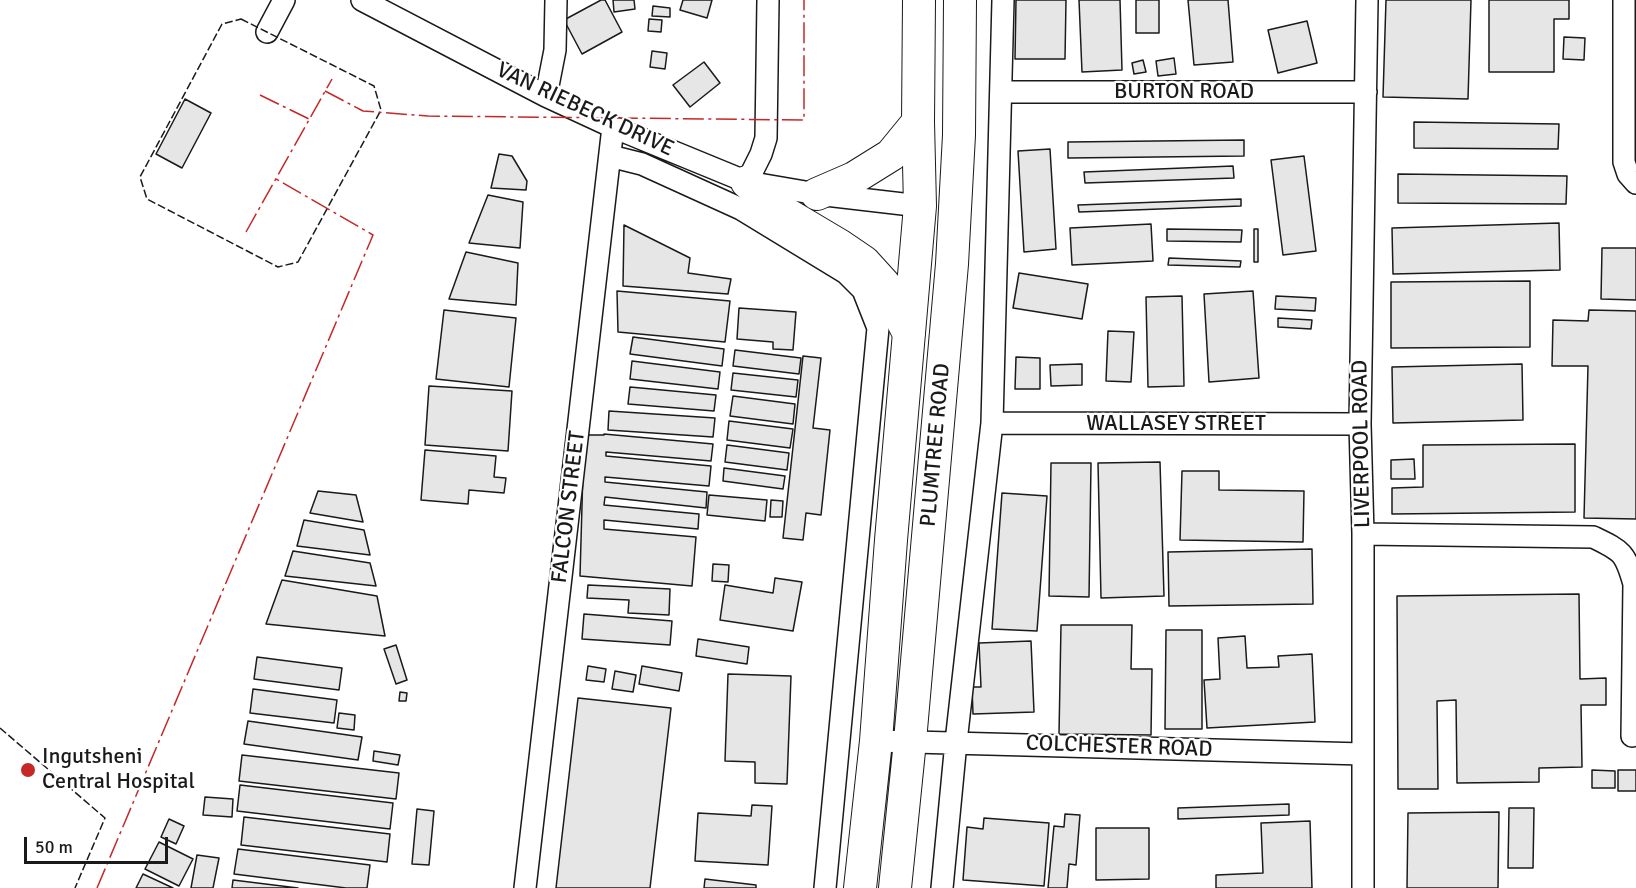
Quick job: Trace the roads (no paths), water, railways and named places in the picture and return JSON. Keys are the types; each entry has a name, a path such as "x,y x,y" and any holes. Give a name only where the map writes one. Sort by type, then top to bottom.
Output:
{"highway":[{"name":"PLUMTREE ROAD","path":"860,888 876,741 920,206 919,0"},
{"name":"PLUMTREE ROAD","path":"895,888 952,264 959,135 960,0"},
{"path":"818,194 854,178 891,155 918,122"},
{"path":"952,264 940,232 920,206 939,182 959,135"},
{"path":"747,182 775,207 840,245 864,262 884,284 909,335"}],"street":[{"path":"267,32 284,0"},
{"name":"VAN RIEBECK DRIVE","path":"362,0 546,96 613,127 747,182 818,194 920,206"},
{"path":"546,96 555,50 556,0"},
{"path":"747,182 766,138 768,0"},
{"path":"942,888 992,423 1003,0"},
{"name":"LIVERPOOL ROAD","path":"1362,888 1363,534 1360,424 1367,0"},
{"path":"1624,0 1624,162 1628,174 1636,183"},
{"name":"BURTON ROAD","path":"1001,92 1366,92"},
{"name":"FALCON STREET","path":"525,888 613,127"},
{"path":"610,156 642,164 741,209 846,273 863,290 878,328 825,888"},
{"name":"WALLASEY STREET","path":"992,423 1360,424"},
{"path":"1363,534 1593,537 1618,549 1629,565 1634,584 1632,736"},
{"name":"COLCHESTER ROAD","path":"876,741 1363,754"}],"place":[{"name":"Ingutsheni Central Hospital","path":"28,770"}]}
